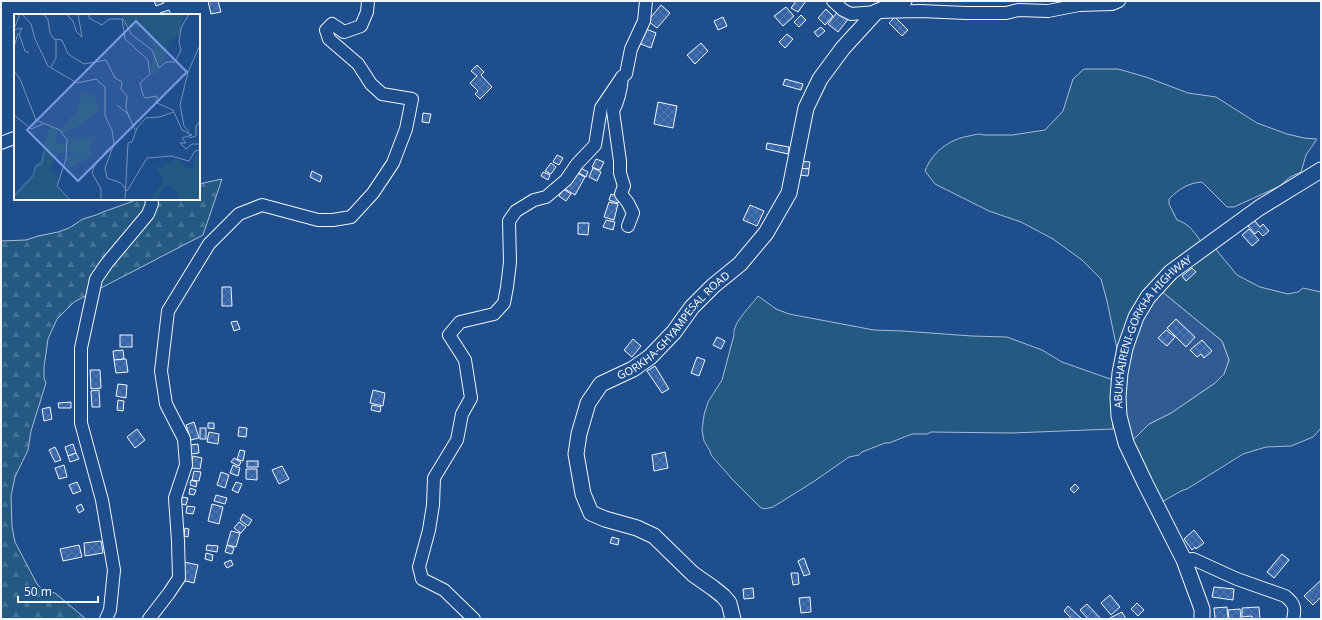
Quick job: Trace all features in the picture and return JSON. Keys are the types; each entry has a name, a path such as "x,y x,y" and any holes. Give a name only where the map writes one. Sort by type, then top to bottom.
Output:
{"main road":[{"name":"GORKHA-GHYAMPESAL ROAD","path":"733,619 729,604 723,596 693,574 654,536 637,528 605,519 591,513 583,494 576,454 588,403 601,384 633,369 650,357 674,332 692,307 713,286 740,264 766,233 789,193 806,108 820,79 843,48 876,12 904,1"},
{"name":"ABUKHAIRENI-GORKHA HIGHWAY","path":"1202,619 1202,609 1184,560 1144,483 1126,444 1119,416 1118,397 1120,373 1125,348 1136,317 1148,297 1171,272 1259,208 1321,170"}],"street":[{"path":"148,619 169,593 178,578 178,541 175,498 186,465 184,439 166,404 162,371 168,311 209,244 239,214 262,206 318,220 334,220 351,217 372,193 393,163 406,129 412,99 382,94 371,84 358,64 329,39 326,30 332,24 344,32 361,26 367,12 368,1"},
{"path":"474,619 444,590 422,579 419,568 429,530 433,505 434,478 457,440 462,414 471,398 465,360 449,335 460,322 494,314 504,303 510,262 509,221 516,211 534,200 546,197 566,180 577,164 595,145 601,108 626,74 632,49 644,21 646,1"},
{"path":"833,1 843,10 851,14 921,11 966,13 1006,13 1018,10 1048,11 1079,5 1112,4 1119,1"},
{"path":"622,78 622,89 613,111 620,161 620,173 624,186 621,194 633,213 628,226"},
{"path":"1,143 14,138"},
{"path":"106,619 110,610 114,570 102,500 80,423 81,348 96,279 107,263 148,214 152,204 150,200"},
{"path":"1184,560 1193,559 1236,579 1285,596 1291,601 1295,611 1293,619"}],"green space":[{"path":"1084,69 1118,69 1146,77 1188,93 1216,97 1257,123 1287,134 1317,139 1306,155 1301,172 1290,177 1280,186 1234,207 1227,207 1202,182 1184,187 1169,199 1169,204 1177,220 1186,224 1195,233 1203,245 1152,281 1131,311 1118,354 1101,279 1082,260 1053,239 1021,222 989,211 935,184 925,171 928,164 937,152 955,140 978,134 1012,135 1045,130 1063,111 1073,79"},
{"path":"222,179 203,235 74,302 57,319 48,339 44,367 44,378 46,383 31,431 28,450 15,477 11,496 12,527 15,542 37,584 43,590 55,593 86,619 1,619 1,241 26,240 58,232 69,228 83,219 136,200 200,200 200,184"},
{"path":"1214,247 1237,275 1260,287 1288,294 1298,292 1303,288 1321,292 1321,428 1313,437 1291,446 1266,447 1243,454 1187,489 1160,503 1130,443 1149,424 1171,413 1215,383 1224,374 1229,360 1222,341 1160,290"},
{"path":"758,296 776,309 789,314 874,330 1007,337 1042,350 1062,362 1113,380 1111,401 1113,429 1012,433 931,432 927,434 912,434 862,452 859,455 849,457 773,507 764,509 760,507 732,479 711,455 704,441 702,430 708,402 722,380 736,325"}],"shaded area":[{"path":"1160,290 1222,341 1229,360 1224,374 1215,383 1171,413 1149,424 1130,443 1121,406 1124,372 1142,313"}],"building":[{"path":"154,1 163,1 164,3 156,6"},
{"path":"208,1 218,1 221,12 211,14"},
{"path":"796,1 806,1 798,12 791,8"},
{"path":"661,5 670,13 657,28 648,21"},
{"path":"786,7 794,16 783,26 774,16"},
{"path":"826,9 833,16 825,25 818,18"},
{"path":"169,10 171,14 160,14"},
{"path":"839,10 849,18 838,32 828,24"},
{"path":"801,15 806,20 799,27 794,22"},
{"path":"723,17 727,26 718,30 714,21"},
{"path":"895,17 908,30 902,36 889,23"},
{"path":"821,27 825,31 818,37 814,32"},
{"path":"644,28 656,33 651,48 638,43"},
{"path":"787,34 793,39 785,48 779,42"},
{"path":"701,43 708,51 695,64 687,55"},
{"path":"477,65 484,72 481,75 492,87 480,99 475,94 478,91 470,83 477,76 471,71"},
{"path":"785,79 803,84 801,90 783,85"},
{"path":"658,102 677,106 673,128 654,124"},
{"path":"423,113 431,114 429,123 422,122"},
{"path":"767,143 789,147 788,154 766,149"},
{"path":"557,155 563,158 559,165 553,162"},
{"path":"596,159 604,162 600,170 592,167"},
{"path":"800,161 810,162 809,169 799,168"},
{"path":"551,163 556,167 551,174 545,171"},
{"path":"579,167 588,172 586,177 577,172"},
{"path":"593,168 601,172 597,181 589,177"},
{"path":"799,168 809,169 808,176 799,175"},
{"path":"312,171 322,176 320,182 310,177"},
{"path":"543,172 550,175 548,180 541,176"},
{"path":"575,172 585,177 575,195 565,189"},
{"path":"563,189 571,194 566,201 559,196"},
{"path":"611,194 620,197 618,203 609,200"},
{"path":"609,202 618,204 614,220 604,217"},
{"path":"750,205 764,211 757,226 743,220"},
{"path":"606,220 615,222 613,230 603,227"},
{"path":"1254,220 1260,227 1263,224 1269,231 1263,236 1258,231 1255,234 1248,226"},
{"path":"578,223 589,223 588,235 578,234"},
{"path":"1249,229 1259,240 1252,246 1242,235"},
{"path":"1192,268 1196,272 1186,281 1182,276"},
{"path":"222,287 231,287 232,306 222,306"},
{"path":"1176,319 1195,337 1186,347 1167,328"},
{"path":"237,321 240,329 234,331 231,322"},
{"path":"1166,330 1175,337 1167,346 1158,338"},
{"path":"120,335 132,335 132,347 120,347"},
{"path":"717,337 725,341 721,349 713,345"},
{"path":"633,339 641,346 632,357 624,350"},
{"path":"1202,340 1212,351 1204,358 1201,354 1197,357 1190,350"},
{"path":"123,350 124,359 114,360 113,351"},
{"path":"697,357 705,360 699,376 691,373"},
{"path":"126,359 128,372 116,373 114,360"},
{"path":"655,366 669,389 662,393 647,371"},
{"path":"90,370 100,370 101,388 91,389"},
{"path":"118,384 127,385 126,398 116,396"},
{"path":"99,390 100,407 92,407 91,391"},
{"path":"373,390 385,393 383,406 370,403"},
{"path":"118,400 124,401 123,411 117,410"},
{"path":"71,402 71,408 59,408 58,403"},
{"path":"372,405 381,407 380,412 371,410"},
{"path":"50,407 52,419 44,421 42,409"},
{"path":"194,422 199,438 191,440 186,425"},
{"path":"208,423 214,423 214,429 208,428"},
{"path":"239,427 247,428 246,437 238,436"},
{"path":"200,428 206,428 206,439 200,439"},
{"path":"137,429 145,440 135,448 127,437"},
{"path":"209,432 219,434 218,444 207,442"},
{"path":"73,444 76,453 68,456 65,447"},
{"path":"198,444 199,453 191,454 190,445"},
{"path":"55,447 61,460 55,462 49,450"},
{"path":"240,450 245,451 243,461 237,459"},
{"path":"665,452 668,468 654,471 652,455"},
{"path":"76,453 79,459 70,462 68,456"},
{"path":"193,456 202,458 200,469 191,468"},
{"path":"234,458 241,462 239,466 231,462"},
{"path":"247,461 258,461 258,467 247,467"},
{"path":"64,465 67,477 59,479 55,468"},
{"path":"233,465 240,468 238,476 230,473"},
{"path":"282,466 289,479 279,484 272,470"},
{"path":"246,469 257,469 257,480 246,479"},
{"path":"194,471 201,472 199,481 192,480"},
{"path":"221,472 229,475 225,488 217,485"},
{"path":"191,480 197,482 196,487 190,485"},
{"path":"77,482 81,491 73,494 69,485"},
{"path":"236,482 242,484 238,493 232,490"},
{"path":"1075,484 1079,488 1074,493 1070,489"},
{"path":"190,488 196,490 194,495 189,494"},
{"path":"216,495 227,498 225,504 214,501"},
{"path":"182,497 188,498 186,505 181,504"},
{"path":"81,504 84,510 79,513 76,507"},
{"path":"212,504 223,507 219,524 208,521"},
{"path":"187,506 195,507 193,514 186,513"},
{"path":"243,514 252,520 248,526 240,520"},
{"path":"239,522 246,527 241,533 234,528"},
{"path":"185,528 189,529 188,537 184,536"},
{"path":"1194,530 1204,543 1192,550 1184,539"},
{"path":"231,531 240,533 236,547 227,545"},
{"path":"612,537 619,539 618,545 610,543"},
{"path":"101,541 103,553 85,556 84,543"},
{"path":"79,545 82,557 63,561 60,549"},
{"path":"207,545 218,546 217,552 206,550"},
{"path":"227,545 234,548 232,554 225,552"},
{"path":"206,553 213,555 212,561 205,559"},
{"path":"1282,554 1289,560 1274,578 1267,572"},
{"path":"804,558 810,574 804,576 798,561"},
{"path":"231,560 233,565 227,568 224,563"},
{"path":"184,562 198,565 194,583 181,580"},
{"path":"791,573 798,573 799,584 793,585"},
{"path":"1320,581 1321,597 1313,605 1304,596"},
{"path":"1214,587 1234,589 1233,600 1212,597"},
{"path":"753,588 754,598 744,599 743,589"},
{"path":"1110,595 1120,607 1111,615 1101,603"},
{"path":"810,597 811,612 801,613 799,598"},
{"path":"1137,603 1144,610 1138,616 1131,609"},
{"path":"1087,604 1101,619 1088,619 1080,610"},
{"path":"1068,606 1082,619 1072,619 1064,611"},
{"path":"1227,607 1228,619 1215,619 1214,608"},
{"path":"1259,607 1260,619 1252,619 1252,616 1242,617 1242,608"},
{"path":"1240,609 1241,619 1229,619 1228,610"},
{"path":"1122,612 1126,619 1110,618"}]}
